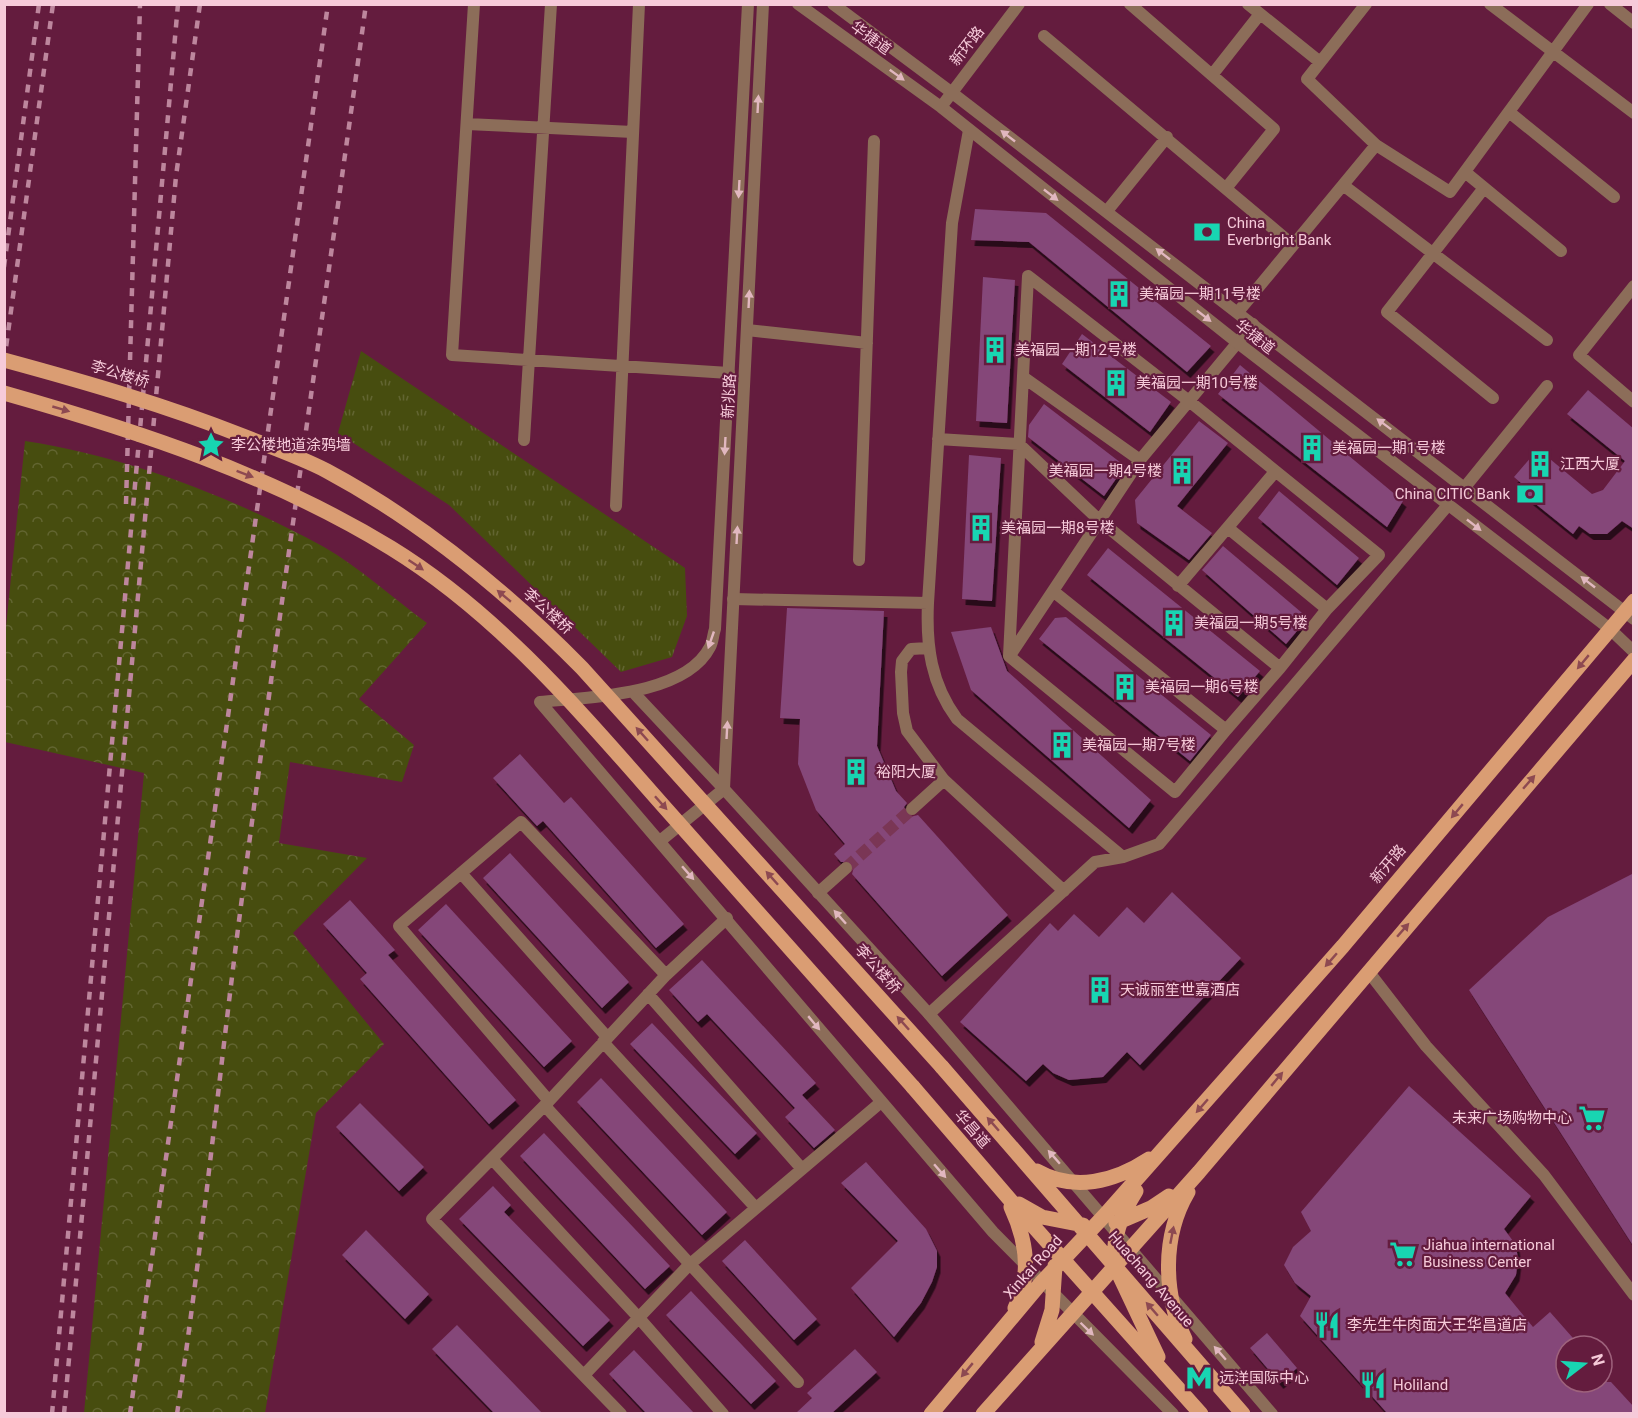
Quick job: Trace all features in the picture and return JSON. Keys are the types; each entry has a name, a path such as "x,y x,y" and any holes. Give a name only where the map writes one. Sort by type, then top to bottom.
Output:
{"main road":[{"name":"李公楼桥","path":"4,360 164,406 285,452 352,486 430,536 528,616 582,668 942,1067"},
{"name":"华昌道","path":"4,393 81,415 267,483 325,511 392,549 461,598 508,639 576,708 913,1087 1004,1194"},
{"name":"新开路","path":"1165,1147 1342,946 1610,629 1631,610"},
{"path":"983,1413 1199,1172 1634,660"},
{"name":"华昌道","path":"942,1067 1031,1168"},
{"path":"1031,1168 1051,1178 1077,1183 1096,1182 1124,1173 1165,1147"},
{"name":"Xinkai Road","path":"931,1413 1041,1283 1057,1259 1102,1225 1165,1147"},
{"path":"1031,1168 1041,1188 1050,1219 1057,1259 1054,1296 1047,1332 1034,1358"},
{"name":"Huachang Avenue","path":"1031,1168 1102,1225 1115,1266 1243,1413"},
{"path":"1004,1194 1029,1211 1050,1219 1102,1225 1157,1204 1199,1172"},
{"path":"1191,1353 1177,1322 1168,1258 1172,1230 1180,1207 1199,1172"},
{"path":"1004,1194 1057,1259 1092,1292 1201,1413"},
{"path":"1004,1194 1018,1226 1026,1266 1022,1293 1004,1326"},
{"path":"1102,1225 1114,1251 1115,1266 1167,1375"}],"street":[{"path":"474,4 452,355 622,368 729,373"},
{"path":"525,440 551,4"},
{"path":"616,506 639,4"},
{"name":"新兆路","path":"660,841 540,702 633,692 687,672 710,647 715,628 748,4"},
{"name":"新兆路","path":"724,789 763,4"},
{"name":"华捷道","path":"798,4 940,107 1238,343 1610,629 1634,652"},
{"name":"华捷道","path":"833,4 1465,487 1631,610"},
{"name":"新环路","path":"940,107 1019,4"},
{"path":"1130,4 1274,129 1227,187"},
{"path":"1248,4 1320,62"},
{"path":"1490,4 1634,113"},
{"path":"1364,5 1307,79 1376,145 1450,192 1588,4"},
{"path":"1610,4 1634,23"},
{"path":"1212,75 1260,14"},
{"path":"1044,36 1227,187 1293,245"},
{"path":"1509,112 1614,197"},
{"path":"467,124 633,132"},
{"path":"969,130 952,223 928,603 928,648 943,700 957,719 1123,857"},
{"path":"1107,212 1167,137"},
{"path":"859,560 874,141"},
{"path":"1238,312 1376,145"},
{"path":"1465,172 1561,251"},
{"path":"1343,185 1547,340"},
{"path":"1484,188 1387,312 1493,398"},
{"path":"1028,276 1189,401 1274,473 1379,555 1327,609 1175,792 1009,656 1028,276"},
{"path":"1634,286 1579,355 1634,402"},
{"path":"1009,656 1140,460 1253,324"},
{"path":"747,330 867,343"},
{"path":"1023,377 1140,460"},
{"path":"1465,487 1547,386"},
{"path":"938,439 1019,444 1099,520 1280,668"},
{"path":"1178,586 1274,473"},
{"path":"929,1014 1095,862 1123,857 1159,844 1448,505"},
{"path":"1228,528 1327,609"},
{"path":"1053,591 1226,730"},
{"path":"733,599 928,603"},
{"path":"928,648 911,649 902,661 903,713 907,731 944,780 1064,891"},
{"path":"633,692 929,1014 1077,1183 1102,1225 1130,1247 1272,1413"},
{"path":"912,809 944,780"},
{"path":"724,789 660,841 880,1103 1041,1283 1173,1413"},
{"path":"666,975 521,822 399,926 547,1103 689,1265 798,1382"},
{"path":"818,893 846,868"},
{"path":"461,873 756,1208"},
{"path":"621,1413 432,1219 547,1103 666,975 727,918"},
{"path":"1368,971 1426,1046 1544,1175 1634,1295"},
{"path":"648,994 802,1169"},
{"path":"584,1376 689,1265 880,1103"},
{"path":"492,1159 723,1413"}],"green space":[{"path":"361,351 685,568 687,616 672,657 621,672 449,505 338,433"},
{"path":"25,441 103,457 141,468 253,512 337,555 427,623 359,699 414,745 402,782 290,762 279,843 367,858 293,933 384,1044 316,1113 265,1413 84,1413 144,773 5,742 5,636"}],"building":[{"name":"美福园一期11号楼","path":"975,209 1046,213 1211,346 1187,372 1029,242 971,240"},
{"name":"美福园一期12号楼","path":"983,277 1015,280 1007,423 976,421"},
{"name":"美福园一期10号楼","path":"1082,334 1171,402 1150,432 1062,364"},
{"name":"美福园一期1号楼","path":"1240,365 1403,501 1387,527 1218,394"},
{"name":"江西大厦","path":"1588,390 1634,429 1634,529 1622,521 1607,534 1590,534 1579,526 1573,534 1517,489 1521,483 1514,477 1538,449 1592,494 1603,490 1625,461 1567,414"},
{"path":"1044,404 1125,466 1104,496 1028,437 1029,425"},
{"name":"美福园一期4号楼","path":"1199,421 1228,443 1177,506 1212,533 1189,560 1137,523 1135,500"},
{"name":"美福园一期8号楼","path":"969,455 1001,458 992,601 962,599"},
{"name":"美福园一期5号楼","path":"1279,491 1359,558 1337,585 1258,518"},
{"name":"美福园一期5号楼","path":"1223,546 1308,618 1286,644 1202,570"},
{"name":"美福园一期5号楼","path":"1108,548 1260,671 1238,697 1087,575"},
{"name":"裕阳大厦","path":"787,608 884,611 877,746 896,791 907,803 904,807 906,814 910,817 918,815 1008,915 942,976 852,874 854,867 852,862 841,862 834,854 845,844 816,810 798,764 800,719 780,718"},
{"name":"美福园一期6号楼","path":"1066,617 1211,735 1190,761 1039,639 1055,618"},
{"name":"美福园一期7号楼","path":"991,627 1007,671 1151,800 1129,828 971,690 951,632"},
{"path":"520,754 564,803 571,797 684,924 656,948 543,821 537,826 493,778"},
{"path":"510,853 629,982 602,1008 483,878"},
{"name":"未来广场购物中心","path":"1634,873 1634,1247 1469,990 1548,917"},
{"name":"天诚丽笙世嘉酒店","path":"1172,892 1241,958 1140,1065 1127,1052 1103,1077 1069,1080 1053,1073 1043,1064 1026,1081 960,1022 1050,923 1058,931 1074,914 1099,937 1127,907 1144,923"},
{"path":"350,900 395,950 388,955 516,1100 489,1124 360,979 367,973 323,924"},
{"path":"446,904 572,1041 544,1067 418,930"},
{"path":"702,960 816,1083 802,1095 835,1130 814,1148 785,1117 795,1108 707,1014 698,1022 669,990"},
{"path":"652,1023 757,1133 735,1154 630,1044"},
{"path":"601,1078 727,1212 702,1235 577,1102"},
{"name":"Jiahua international Business Center","path":"1409,1086 1531,1196 1504,1229 1516,1245 1518,1260 1516,1275 1505,1293 1533,1327 1550,1312 1569,1334 1554,1334 1554,1394 1614,1394 1614,1385 1634,1407 1634,1413 1387,1413 1300,1316 1311,1296 1295,1283 1284,1265 1293,1247 1311,1231 1301,1212"},
{"path":"360,1103 424,1167 399,1191 336,1127"},
{"path":"544,1133 670,1266 645,1289 520,1156"},
{"path":"866,1162 926,1229 937,1251 937,1267 932,1282 921,1303 894,1337 851,1288 898,1241 841,1183"},
{"path":"493,1186 511,1205 504,1212 610,1320 583,1346 459,1219"},
{"path":"366,1230 429,1294 405,1319 342,1255"},
{"path":"745,1240 817,1319 794,1340 722,1261"},
{"path":"691,1291 776,1381 751,1404 666,1315"},
{"path":"457,1325 542,1413 494,1413 432,1349"},
{"path":"1267,1333 1297,1368 1280,1383 1250,1348"},
{"path":"855,1349 877,1372 832,1413 796,1413 812,1398 807,1393"},
{"path":"634,1350 694,1413 646,1413 609,1374"}],"tunnel":[{"path":"846,868 912,809"}],"railway":[{"path":"4,267 39,4"},
{"path":"4,362 53,4"},
{"path":"126,504 140,4"},
{"path":"52,1414 178,4"},
{"path":"64,1414 176,176 200,4"},
{"path":"130,1414 328,4"},
{"path":"177,1414 196,1279 259,766 366,4"}],"place":[{"name":"China Everbright Bank","path":"1207,232"},
{"name":"美福园一期11号楼","path":"1119,294"},
{"name":"美福园一期12号楼","path":"995,350"},
{"name":"美福园一期10号楼","path":"1116,383"},
{"name":"李公楼地道涂鸦墙","path":"211,445"},
{"name":"美福园一期1号楼","path":"1312,448"},
{"name":"江西大厦","path":"1540,464"},
{"name":"美福园一期4号楼","path":"1182,471"},
{"name":"China CITIC Bank","path":"1530,494"},
{"name":"美福园一期8号楼","path":"981,528"},
{"name":"美福园一期5号楼","path":"1174,623"},
{"name":"美福园一期6号楼","path":"1125,687"},
{"name":"美福园一期7号楼","path":"1062,745"},
{"name":"裕阳大厦","path":"856,772"},
{"name":"天诚丽笙世嘉酒店","path":"1100,990"},
{"name":"未来广场购物中心","path":"1592,1118"},
{"name":"Jiahua international Business Center","path":"1403,1254"},
{"name":"李先生牛肉面大王华昌道店","path":"1327,1325"},
{"name":"远洋国际中心","path":"1199,1378"},
{"name":"Holiland","path":"1373,1385"}]}
